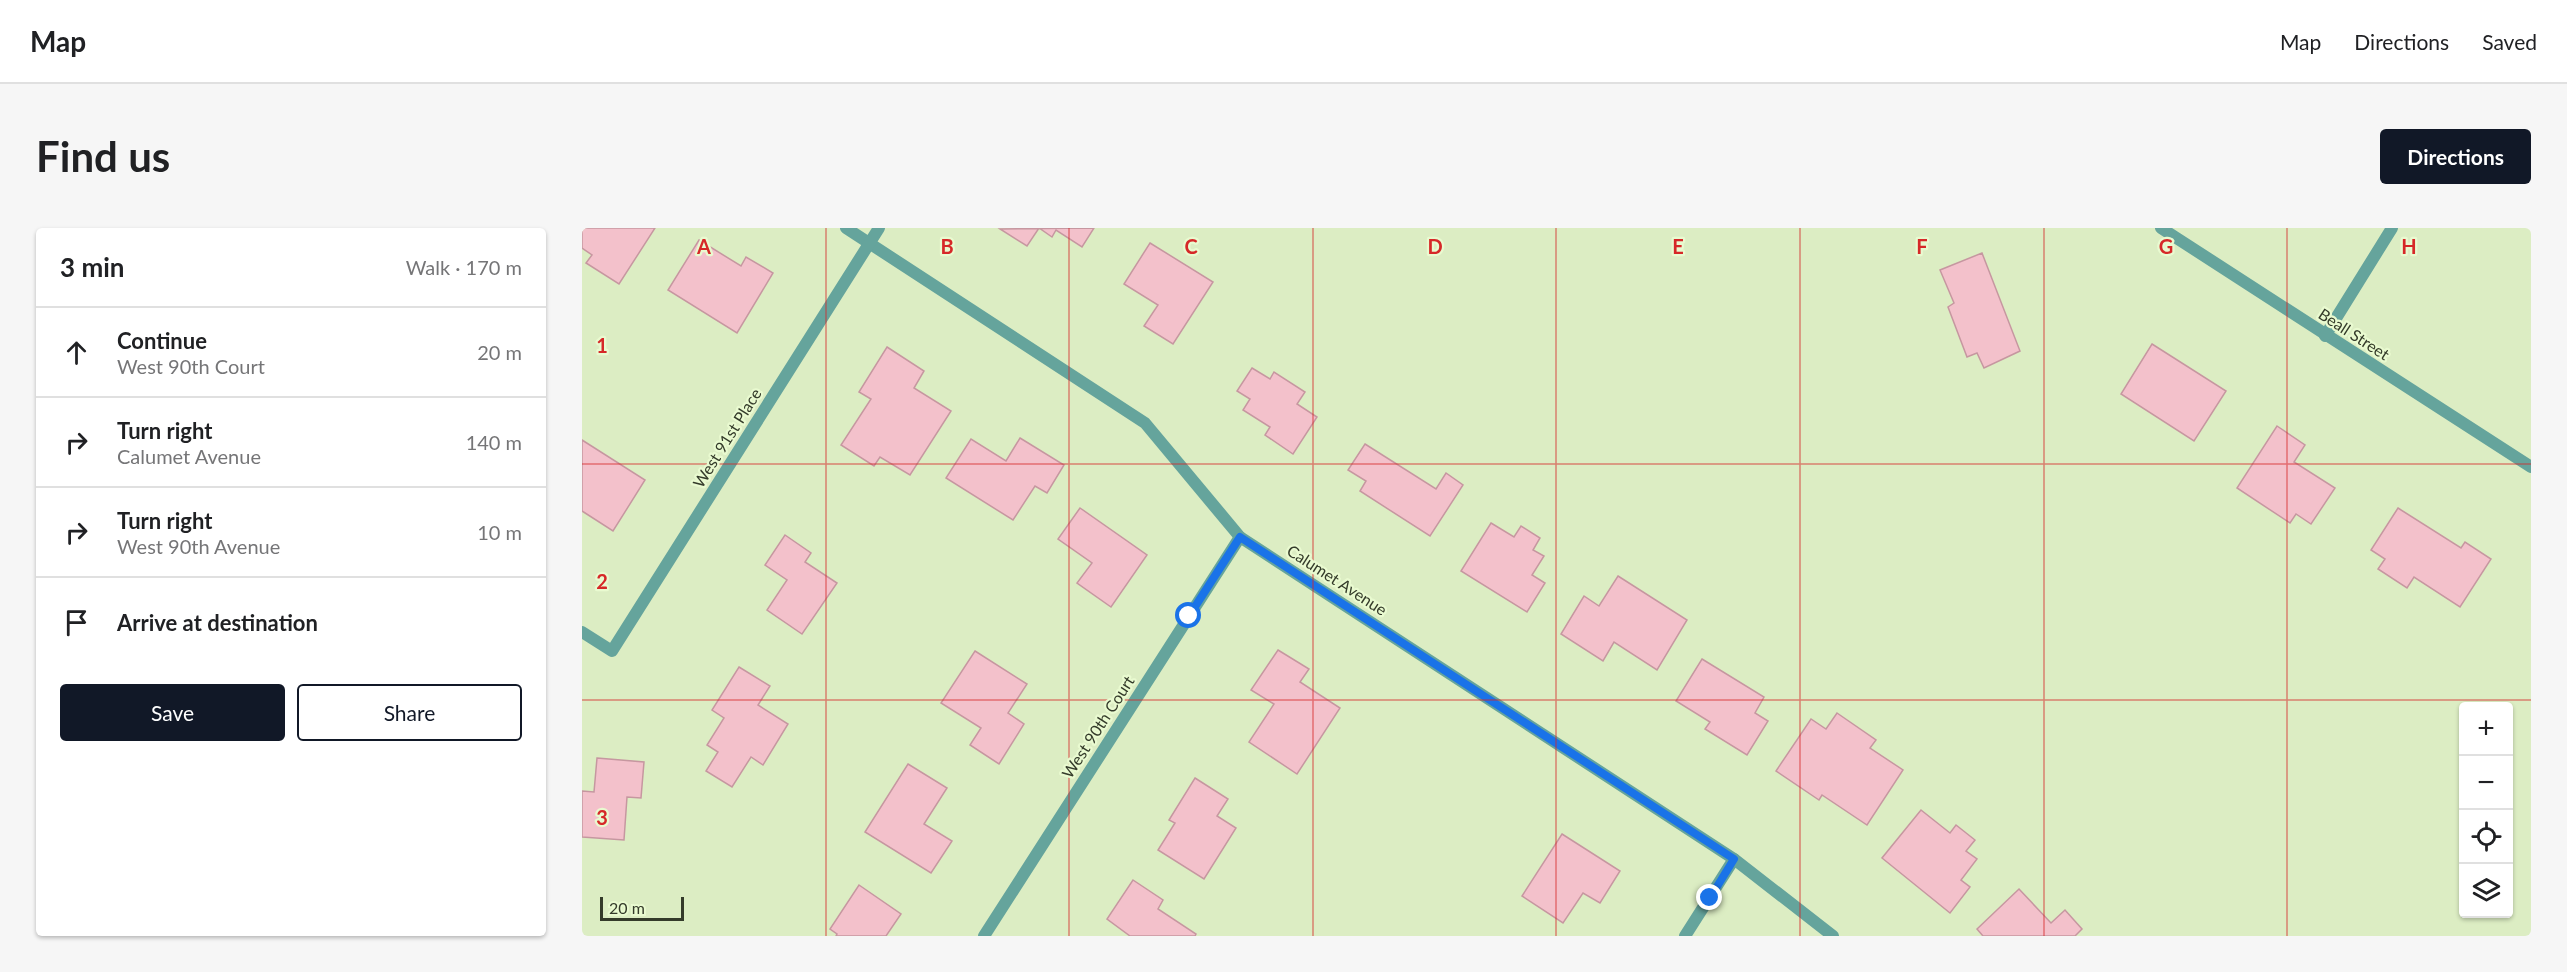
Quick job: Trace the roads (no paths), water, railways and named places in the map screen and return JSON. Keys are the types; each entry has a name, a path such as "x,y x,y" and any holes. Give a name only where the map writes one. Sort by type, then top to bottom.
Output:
{"street":[{"name":"Calumet Avenue","path":"846,228 1145,423 1240,537 1734,859 1833,936"},
{"name":"West 91st Place","path":"582,632 612,651 879,228"},
{"name":"Beall Street","path":"2161,228 2531,467"},
{"path":"2325,336 2392,228"},
{"name":"West 90th Court","path":"984,936 1240,537"},
{"path":"1685,936 1734,859"}]}
